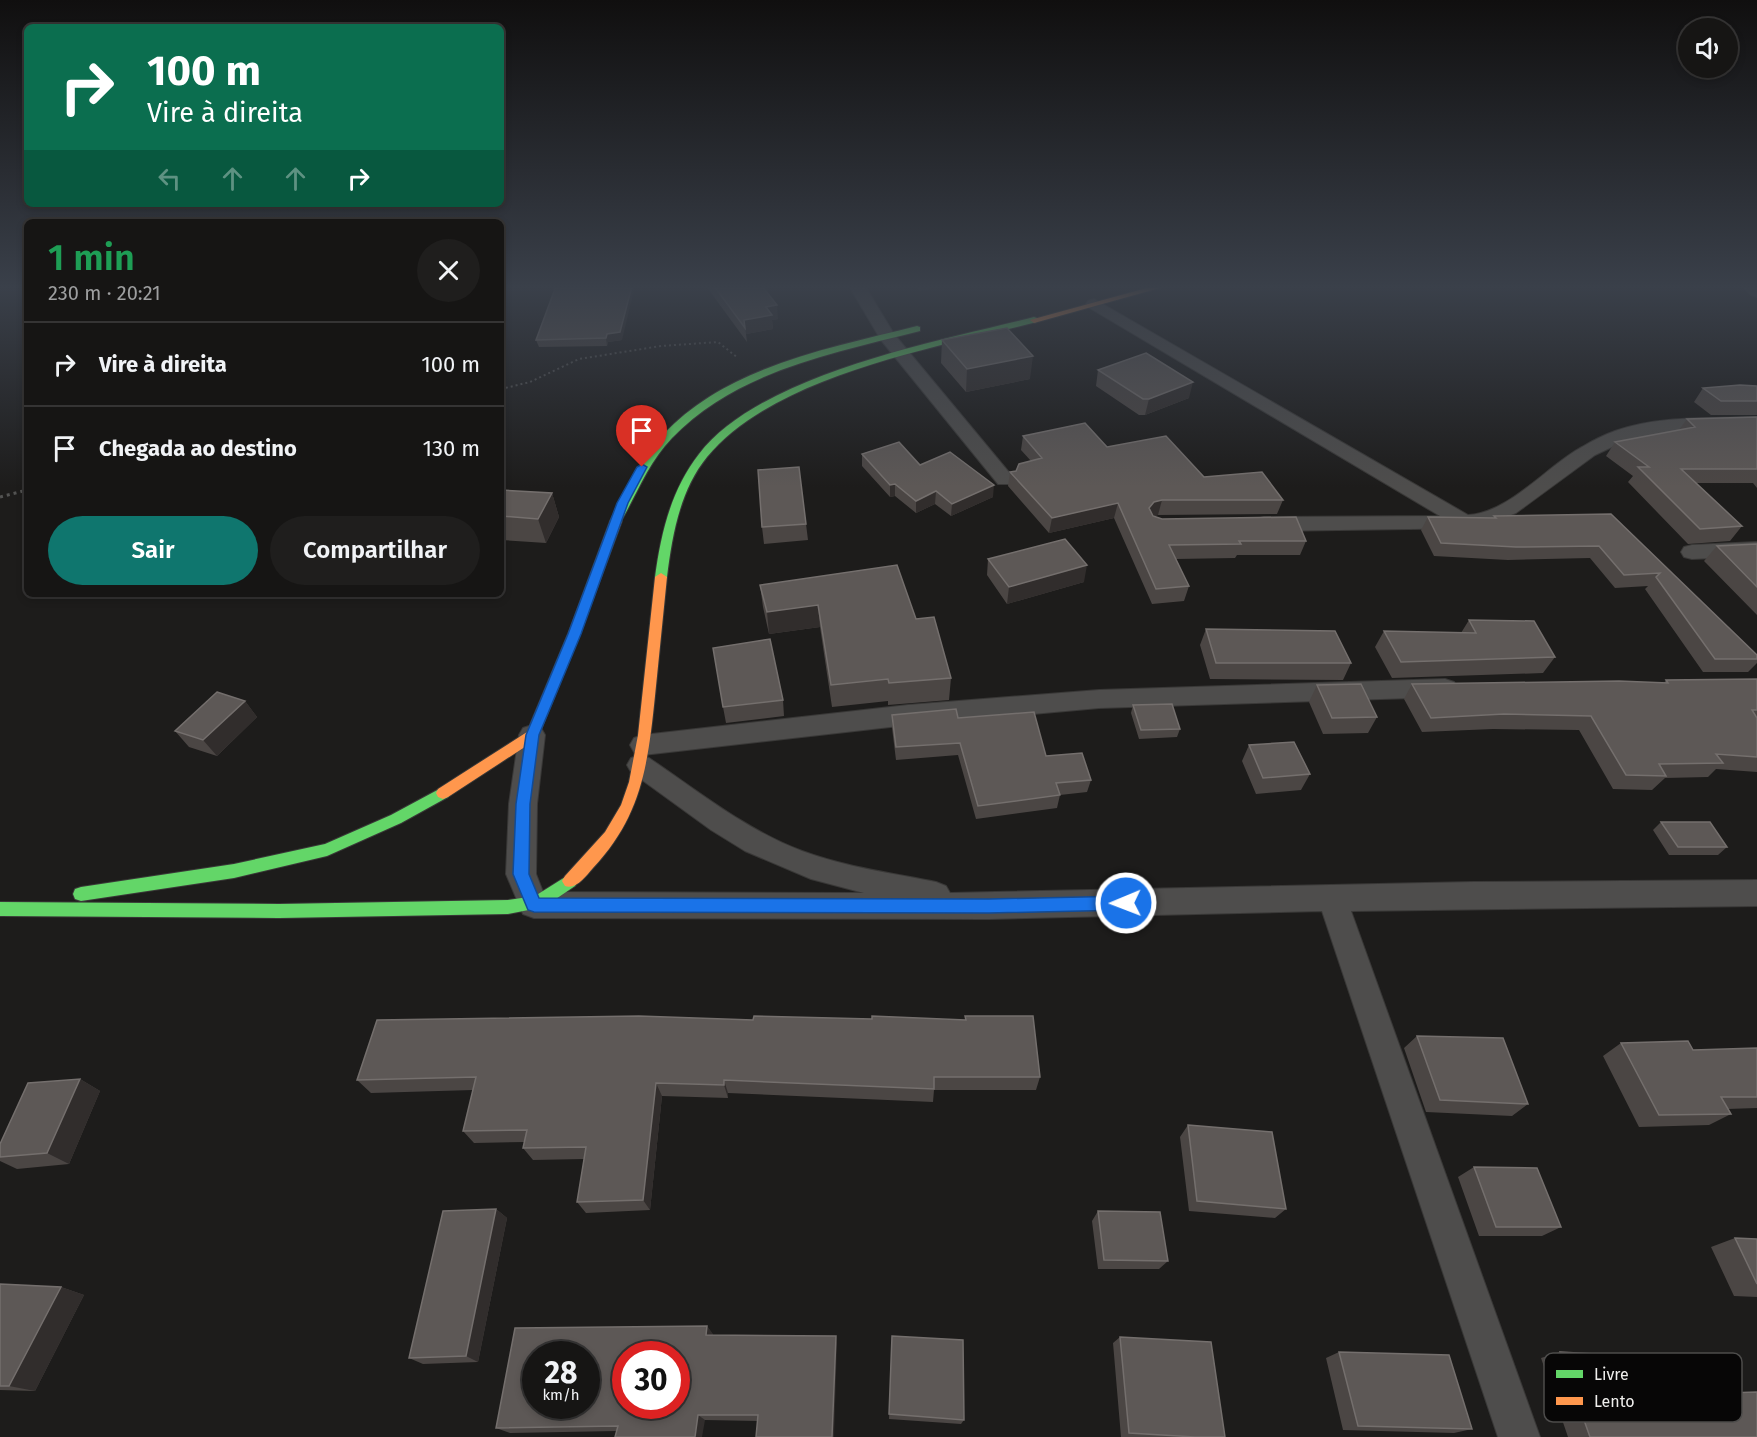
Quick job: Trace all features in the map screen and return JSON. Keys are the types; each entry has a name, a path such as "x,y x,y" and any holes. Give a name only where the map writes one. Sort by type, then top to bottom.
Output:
{"main road":[{"path":"0,908 234,871 327,850 396,819 461,783 532,735 574,634 623,503 642,467 669,432 693,411 744,381 823,353"},
{"path":"0,908 209,911 427,909 534,905 573,881 602,849 622,818 635,788 658,615 660,568 667,532 681,492 700,460 721,434 763,406 816,382 907,353"}],"street":[{"path":"1174,353 1465,522"},
{"path":"903,354 1005,480"},
{"path":"1241,524 1479,521 1509,509 1588,451 1622,435 1663,427 1757,423"},
{"path":"1692,552 1757,549"},
{"path":"641,755 908,715 1099,699 1469,687"},
{"path":"532,735 523,804 521,874 534,905 989,906 1332,898 1757,893"},
{"path":"641,755 721,821 771,851 836,874 989,906"},
{"path":"1332,898 1519,1437"}],"path":[{"path":"504,388 530,382 579,360 620,353"},
{"path":"732,353 750,367 744,381"},
{"path":"0,497 24,491"}],"building":[{"path":"953,353 1030,353 1033,356 967,369"},
{"path":"1146,353 1193,382 1149,399 1143,399 1098,370"},
{"path":"1757,386 1757,401 1721,401 1703,388"},
{"path":"1757,417 1757,469 1681,469 1742,526 1700,529 1638,467 1649,467 1615,442 1695,427 1687,419"},
{"path":"1085,423 1107,447 1166,436 1204,477 1262,472 1283,500 1162,500 1154,502 1149,508 1153,516 1162,519 1296,517 1306,541 1239,541 1241,544 1169,545 1189,586 1156,589 1118,503 1052,518 1010,472 1016,471 1019,464 1042,458 1023,436"},
{"path":"899,442 920,465 950,452 994,485 952,504 936,491 916,501 895,484 890,485 862,454"},
{"path":"799,467 806,524 762,527 758,470"},
{"path":"504,490 552,493 538,519 504,516"},
{"path":"1611,514 1757,655 1757,659 1715,659 1656,577 1660,573 1624,575 1599,546 1516,547 1441,543 1428,517 1496,518 1494,516"},
{"path":"1065,539 1087,565 1009,587 988,559"},
{"path":"1757,544 1757,587 1717,546"},
{"path":"897,565 916,619 934,617 951,678 889,683 888,679 831,685 818,605 767,612 760,585"},
{"path":"1469,620 1534,621 1555,657 1401,662 1384,631 1476,633"},
{"path":"1206,629 1335,631 1351,663 1216,663"},
{"path":"770,639 783,700 723,707 713,648"},
{"path":"1757,679 1757,710 1752,710 1757,718 1757,757 1716,754 1723,763 1659,764 1666,776 1626,775 1591,716 1504,714 1431,718 1412,684 1619,681 1668,683 1666,680"},
{"path":"1361,684 1377,717 1332,718 1317,685"},
{"path":"217,692 245,701 203,740 175,731"},
{"path":"1172,704 1180,729 1141,730 1133,705"},
{"path":"956,709 958,718 1034,712 1046,756 1082,753 1091,780 1056,783 1060,795 978,806 960,743 896,747 892,715"},
{"path":"1294,742 1310,774 1263,778 1249,745"},
{"path":"1661,822 1710,822 1727,847 1678,847"},
{"path":"639,1016 753,1020 754,1016 872,1019 872,1016 966,1020 965,1016 1033,1016 1040,1077 934,1077 934,1089 724,1080 724,1085 656,1083 643,1200 577,1202 586,1147 523,1148 527,1130 463,1131 476,1077 357,1080 377,1020"},
{"path":"1417,1036 1503,1038 1528,1104 1440,1100"},
{"path":"1688,1041 1693,1050 1757,1048 1757,1097 1721,1097 1731,1114 1659,1115 1621,1043"},
{"path":"80,1079 47,1153 0,1157 0,1144 28,1083"},
{"path":"1188,1125 1272,1132 1286,1209 1197,1201"},
{"path":"1474,1167 1537,1168 1561,1227 1496,1227"},
{"path":"496,1209 466,1356 409,1358 443,1211"},
{"path":"1098,1211 1160,1212 1168,1261 1104,1260"},
{"path":"1735,1238 1757,1239 1757,1284"},
{"path":"0,1284 61,1287 9,1386 0,1386"},
{"path":"707,1326 706,1335 836,1336 832,1437 756,1437 758,1415 698,1415 695,1437 615,1437 618,1426 496,1428 515,1328"},
{"path":"892,1336 963,1340 964,1420 889,1414"},
{"path":"1120,1337 1211,1342 1225,1437 1129,1433"},
{"path":"1339,1352 1449,1355 1472,1429 1358,1426"},
{"path":"1742,1392 1757,1392 1757,1437 1590,1437 1585,1422 1742,1422"}],"traffic: fast":[{"path":"616,521 639,474 667,437 701,407 738,385 779,367 823,353"},
{"path":"661,577 669,528 679,497 704,454 731,427 768,404 810,384 905,353"},
{"path":"81,894 234,871 327,850 396,819 443,793"},
{"path":"0,909 279,911 508,907 538,902 570,881"}],"traffic: slow":[{"path":"443,793 532,735 574,634 616,521"},
{"path":"570,881 610,836 623,816 636,782 645,735 661,577"}],"route":[{"path":"642,467 623,503 574,634 532,735 523,804 521,874 534,905 989,906 1126,903"}]}
